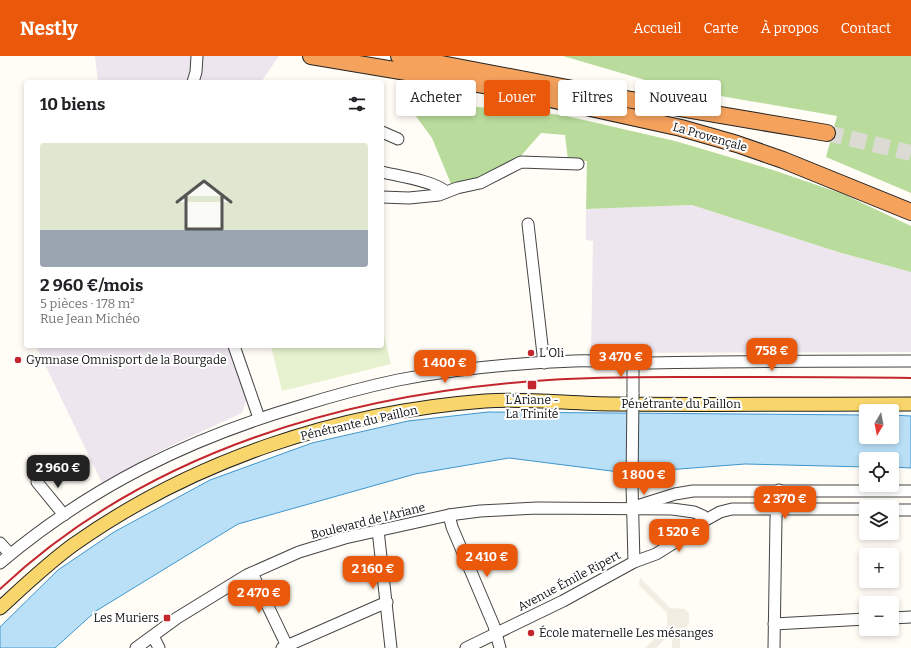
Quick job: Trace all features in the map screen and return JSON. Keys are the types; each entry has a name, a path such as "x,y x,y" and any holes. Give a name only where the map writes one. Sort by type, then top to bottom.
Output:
{"highway":[{"name":"La Provençale","path":"311,56 395,62 827,133"},
{"name":"La Provençale","path":"395,62 496,87 580,104 711,136 798,165 911,212"}],"main road":[{"name":"Pénétrante du Paillon","path":"0,600 28,572 69,540 155,486 199,464 239,448 278,434 336,418 397,405 492,394 521,393 612,397 724,398 911,397"},
{"name":"Pénétrante du Paillon","path":"0,608 34,577 73,546 158,491 202,470 242,455 281,442 361,420 399,412 485,401 613,404 911,404"}],"street":[{"path":"193,80 196,57"},
{"path":"384,133 398,139"},
{"path":"384,197 430,197 480,183 521,162 578,164"},
{"path":"384,173 441,187 446,192"},
{"path":"528,224 544,363"},
{"path":"235,348 259,418"},
{"path":"0,563 64,515 142,466 223,431 259,418 397,380 453,372 544,363 589,361 911,361"},
{"path":"633,362 632,485 634,562"},
{"path":"38,467 37,482 64,515"},
{"path":"774,648 777,509 779,490"},
{"name":"Boulevard de l'Ariane","path":"633,508 644,503 693,491 911,491"},
{"name":"Boulevard de l'Ariane","path":"136,648 177,618 252,573 300,552 378,530 449,515 480,511 537,508 633,508 694,512 703,516 702,522"},
{"path":"702,522 720,512 732,509 859,509"},
{"path":"899,510 911,510"},
{"path":"449,515 496,633 500,648"},
{"name":"Avenue Émile Ripert","path":"466,648 563,601 634,562 656,554 701,526 702,522"},
{"path":"378,530 391,648"},
{"path":"0,543 10,554"},
{"path":"252,573 285,647 386,602"},
{"path":"899,618 911,617"},
{"path":"774,624 859,619"},
{"path":"153,636 159,648"}],"shaded area":[{"path":"95,56 279,56 262,80 98,80"},
{"path":"692,205 838,252 911,272 911,352 591,353 593,241 586,240 586,209"},
{"path":"37,348 229,348 249,392 242,413 168,447 102,483"},
{"path":"640,578 670,608 685,609 689,614 689,622 687,627 680,631 680,648 672,648 672,639 665,639 656,648 645,648 667,626 667,613 639,585"}],"green space":[{"path":"563,56 911,56 911,193 826,157 837,116 721,96 721,80 645,80"},
{"path":"476,107 484,108 484,116 550,116 550,114 558,115 558,116 566,116 675,141 773,170 843,194 911,226 911,272 838,252 692,205 586,209 587,161 568,160 565,135 541,133 520,157 480,178 451,184 432,138 416,116 476,116"},
{"path":"384,336 391,364 282,391 271,348 384,348"}],"water":[{"path":"488,412 859,415 859,444 899,444 899,415 911,416 911,468 899,467 899,452 859,452 859,467 745,464 627,473 509,458 415,474 238,524 96,611 55,648 0,648 0,627 58,570 114,532 210,480 312,443 408,421"}],"tunnel":[{"path":"827,133 911,153"}],"railway":[{"path":"0,589 58,541 120,500 186,465 255,437 326,415 400,399 474,387 549,380 633,377 911,378"}],"place":[{"name":"L'Oli","path":"531,353"},
{"name":"Gymnase Omnisport de la Bourgade","path":"18,360"},
{"name":"L'Ariane - La Trinité","path":"532,385"},
{"name":"Les Muriers","path":"167,618"},
{"name":"École maternelle Les mésanges","path":"531,633"}]}
